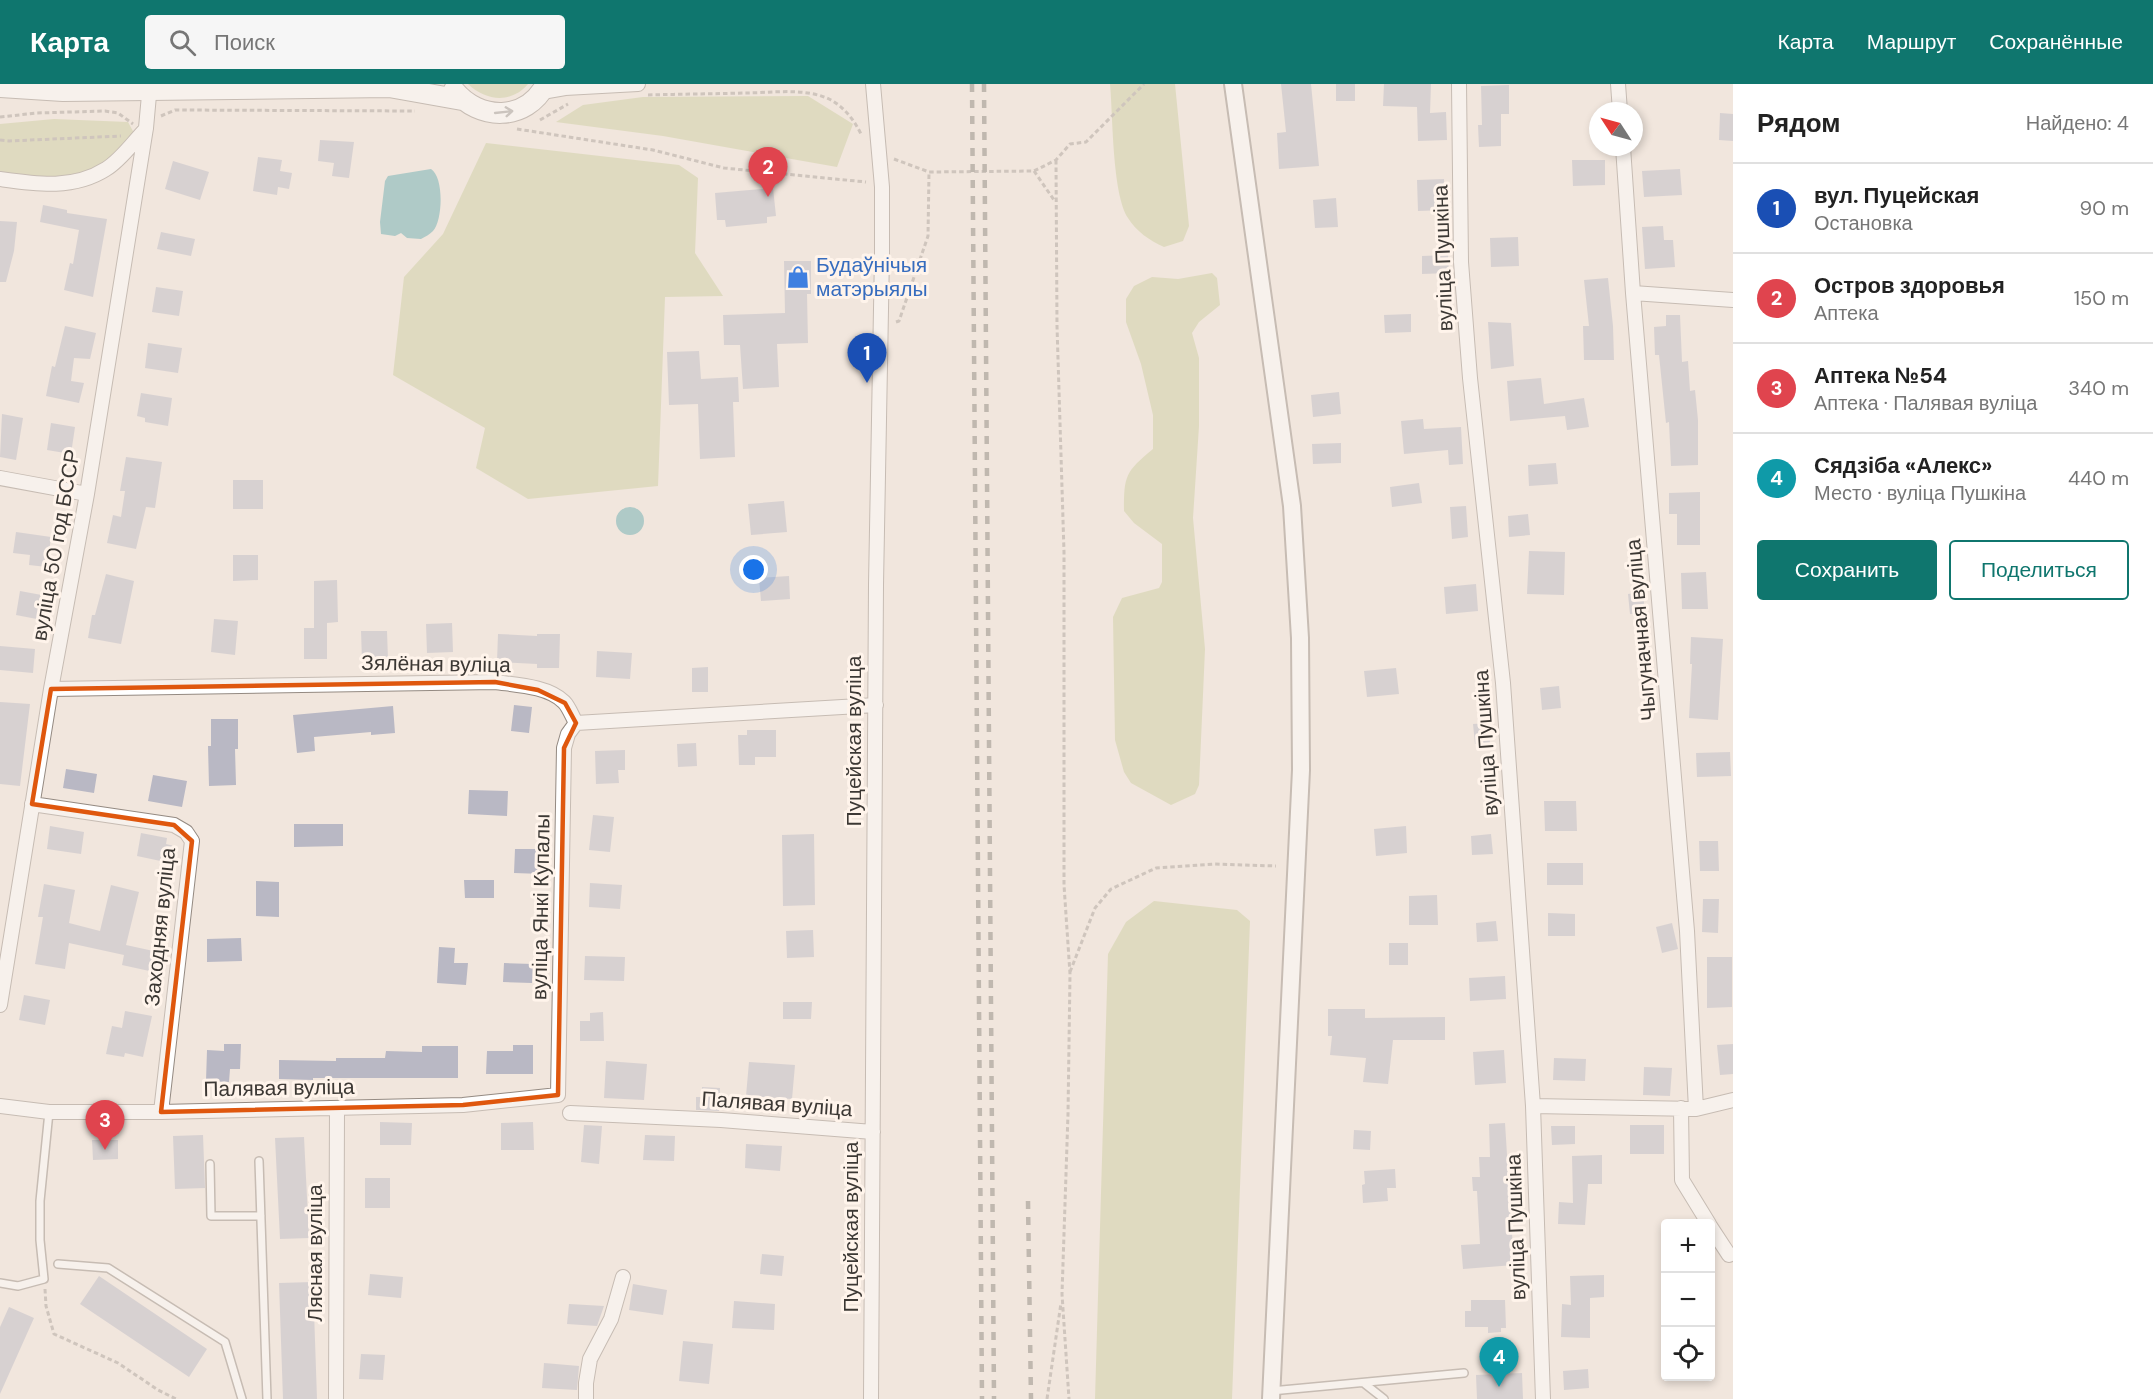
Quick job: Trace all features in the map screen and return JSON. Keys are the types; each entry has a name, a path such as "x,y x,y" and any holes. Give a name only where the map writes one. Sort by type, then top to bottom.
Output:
{"main road":[{"path":"0,87 63,91 149,87 393,86 456,92 477,109 495,113 513,112 529,104 544,88"}],"street":[{"name":"Пуцейская вуліца","path":"871,1399 878,393 882,254 882,187 873,84"},
{"path":"1233,84 1292,506 1300,638 1300,782 1271,1395"},
{"name":"вуліца Пушкіна","path":"1459,84 1462,274 1470,378 1503,683 1533,1106 1543,1399"},
{"path":"1618,84 1619,102"},
{"path":"544,88 600,85 640,90"},
{"name":"вуліца 50 год БССР","path":"0,1005 51,689 87,494 149,87"},
{"path":"0,179 47,185 88,178 108,168 144,125"},
{"name":"Чыгуначная вуліца","path":"1624,156 1633,293 1686,919 1696,1109"},
{"path":"1633,293 1733,300"},
{"path":"0,478 87,494"},
{"name":"Зялёная вуліца","path":"51,689 495,682 538,690 555,696 565,703 576,723"},
{"path":"576,723 876,705"},
{"name":"вуліца Янкі Купалы","path":"558,1095 564,748 568,734 576,723"},
{"name":"Заходняя вуліца","path":"32,804 174,825 186,832 192,841 161,1112"},
{"name":"Палявая вуліца","path":"0,1106 49,1112 161,1112 463,1105 558,1095"},
{"path":"1533,1106 1696,1109 1733,1100"},
{"name":"Лясная вуліца","path":"336,1399 337,1108"},
{"path":"1681,1108 1682,1180 1706,1219"},
{"name":"Палявая вуліца","path":"570,1113 721,1120 873,1132"},
{"path":"1715,1233 1729,1255"},
{"path":"586,1399 586,1383 591,1359 611,1319 623,1277"}],"lane":[{"path":"0,1283 18,1286 44,1279 40,1240 40,1201 49,1112"},
{"path":"260,1161 267,1399"},
{"path":"210,1164 211,1216 261,1216"},
{"path":"58,1264 108,1268 225,1342 242,1399"},
{"path":"1271,1395 1464,1373"},
{"path":"1365,1384 1384,1399"}],"path":[{"path":"890,157 929,172 1034,171 1056,160 1070,144 1086,142 1144,84"},
{"path":"640,90 816,94 831,100 846,111 864,138"},
{"path":"539,120 575,100"},
{"path":"132,131 175,110 420,111"},
{"path":"0,117 37,113 105,111 118,113 132,124 144,125"},
{"path":"529,125 516,129 653,150 724,168 871,183"},
{"path":"0,140 123,136"},
{"path":"1056,160 1055,201 1064,552 1064,885 1070,974 1062,1294 1069,1399"},
{"path":"1034,171 1055,201"},
{"path":"1070,974 1095,908 1111,889 1156,868 1215,864 1276,866"},
{"path":"44,1279 46,1306 54,1334 118,1363 158,1390 176,1399"},
{"path":"1047,1399 1062,1294"}],"highlighted area":[{"path":"495,682 538,690 565,703 576,723 564,748 558,1095 463,1105 161,1112 192,841 174,825 32,804 51,689"}],"green space":[{"path":"468,84 528,84 514,95 498,98 483,94"},
{"path":"1110,84 1175,84 1189,226 1183,241 1164,247 1144,235 1128,218 1116,173"},
{"path":"808,96 853,124 837,167 663,136 556,122 583,105 643,97"},
{"path":"54,119 128,122 134,133 108,168 68,182 0,175 0,124"},
{"path":"486,143 679,165 698,178 695,253 723,296 665,297 658,486 528,499 476,468 485,428 393,375 404,277 443,234"},
{"path":"1212,273 1217,278 1220,305 1199,322 1192,333 1199,358 1199,426 1193,518 1205,649 1199,785 1195,794 1171,805 1131,783 1124,772 1115,740 1113,617 1122,598 1159,588 1162,582 1162,544 1134,523 1124,511 1128,476 1137,463 1153,449 1153,415 1141,364 1126,322 1126,299 1134,286 1152,277 1178,279"},
{"path":"1154,901 1237,910 1250,921 1232,1399 1095,1399 1108,954 1126,922"}],"water":[{"path":"431,169 438,181 441,199 439,218 433,231 421,239 407,238 401,233 395,236 381,234 380,222 385,181 388,176"},
{"path":"630,507 640,511 644,521 640,531 630,535 620,531 616,521 620,511"}],"building":[{"path":"1281,84 1311,84 1319,166 1279,169 1277,133 1286,132"},
{"path":"1336,84 1355,84 1355,101 1336,101"},
{"path":"1384,84 1431,84 1430,113 1446,112 1447,140 1418,141 1417,107 1383,106"},
{"path":"1509,85 1509,114 1501,114 1501,146 1479,147 1478,125 1482,125 1481,86"},
{"path":"1720,113 1733,114 1733,141 1719,140"},
{"path":"320,140 354,142 349,178 332,176 334,163 318,161"},
{"path":"258,157 282,160 280,171 292,173 289,189 278,187 277,195 253,191"},
{"path":"1572,160 1605,160 1605,185 1573,186"},
{"path":"173,161 209,172 200,200 165,189"},
{"path":"1680,169 1682,195 1644,197 1642,171"},
{"path":"1444,179 1445,210 1418,211 1417,180"},
{"path":"773,188 776,216 767,217 767,223 726,227 725,220 717,220 715,193"},
{"path":"1336,198 1338,227 1315,228 1313,200"},
{"path":"43,205 67,210 67,213 107,219 93,297 64,290 70,263 73,264 79,230 40,222"},
{"path":"0,221 17,222 14,251 6,282 0,282"},
{"path":"1663,226 1664,240 1673,240 1675,267 1645,269 1642,227"},
{"path":"161,232 195,239 191,256 157,249"},
{"path":"1518,237 1519,266 1491,267 1490,238"},
{"path":"1448,255 1449,273 1422,274 1422,256"},
{"path":"784,261 811,261 811,294 807,294 808,343 777,344 779,387 743,389 740,345 724,345 723,315 785,313"},
{"path":"1608,278 1614,360 1584,360 1583,326 1589,326 1584,280"},
{"path":"156,287 183,291 179,316 152,312"},
{"path":"1411,314 1411,332 1385,333 1384,315"},
{"path":"1666,315 1680,315 1682,362 1688,361 1690,391 1695,390 1698,465 1671,466 1669,422 1666,423 1659,355 1655,355 1654,327 1666,326"},
{"path":"1488,322 1511,323 1514,366 1491,369"},
{"path":"65,326 96,333 90,359 74,358 71,381 84,383 79,403 46,396 52,366 55,367"},
{"path":"148,343 182,348 178,373 145,368"},
{"path":"699,351 701,379 738,377 739,402 733,402 735,457 700,459 698,404 669,405 667,352"},
{"path":"1541,378 1544,404 1584,398 1589,427 1567,430 1565,416 1510,421 1507,381"},
{"path":"1339,392 1341,414 1313,417 1311,395"},
{"path":"141,393 172,398 168,426 145,422 145,418 137,416"},
{"path":"2,414 23,418 16,460 0,457"},
{"path":"1423,419 1424,429 1461,427 1463,464 1449,465 1448,450 1404,454 1401,421"},
{"path":"51,423 75,427 71,454 47,450"},
{"path":"1341,443 1341,463 1313,464 1312,444"},
{"path":"126,457 162,462 155,508 146,507 136,549 107,543 113,515 121,517 125,491 120,491"},
{"path":"1556,463 1558,484 1529,486 1528,465"},
{"path":"233,480 263,480 263,509 233,509"},
{"path":"1419,483 1422,503 1392,507 1390,487"},
{"path":"1700,492 1700,545 1677,545 1677,514 1669,514 1669,493"},
{"path":"784,501 787,532 751,535 748,504"},
{"path":"1466,506 1468,537 1452,539 1450,507"},
{"path":"1528,514 1530,535 1509,537 1508,516"},
{"path":"16,532 51,537 47,567 29,565 30,555 13,553"},
{"path":"1529,551 1565,552 1564,595 1527,594"},
{"path":"233,555 258,555 258,580 233,581"},
{"path":"1706,572 1708,609 1682,609 1681,573"},
{"path":"106,574 134,581 121,644 88,638 92,615 95,615"},
{"path":"789,576 790,599 761,601 759,578"},
{"path":"337,580 338,622 327,623 327,659 304,659 304,628 314,628 314,581"},
{"path":"1476,584 1478,611 1446,614 1444,587"},
{"path":"20,591 47,596 42,620 16,615"},
{"path":"1643,592 1645,613 1630,614 1628,594"},
{"path":"214,619 238,621 235,655 211,652"},
{"path":"452,623 453,652 427,653 426,624"},
{"path":"361,631 387,631 388,660 362,660"},
{"path":"498,634 537,636 537,634 560,634 559,668 537,668 537,664 497,662"},
{"path":"1691,637 1723,639 1718,720 1689,718"},
{"path":"0,646 35,649 33,673 0,670"},
{"path":"597,651 632,653 630,679 596,677"},
{"path":"708,667 708,692 692,692 692,668"},
{"path":"1396,668 1399,694 1367,697 1364,671"},
{"path":"1559,686 1561,708 1542,710 1540,688"},
{"path":"0,702 30,704 20,786 0,784"},
{"path":"514,705 532,707 529,733 511,731"},
{"path":"393,706 395,733 371,735 371,732 314,737 315,751 297,753 293,715"},
{"path":"211,719 238,719 238,749 235,749 236,785 209,786 208,746 211,746"},
{"path":"1488,723 1490,743 1475,744 1473,724"},
{"path":"747,730 776,730 776,757 755,757 755,765 739,765 738,735 747,735"},
{"path":"696,743 697,766 678,767 677,744"},
{"path":"625,750 625,770 618,770 619,783 596,784 595,751"},
{"path":"1730,752 1731,776 1697,777 1696,753"},
{"path":"66,769 97,774 94,793 63,788"},
{"path":"153,775 187,781 182,807 148,801"},
{"path":"469,790 508,791 507,816 468,814"},
{"path":"1544,801 1576,801 1577,831 1545,831"},
{"path":"593,815 614,817 610,852 589,850"},
{"path":"294,824 343,824 343,846 294,847"},
{"path":"50,826 84,832 81,854 47,849"},
{"path":"1406,826 1407,853 1376,856 1374,829"},
{"path":"141,833 167,838 166,844 174,846 170,863 137,856"},
{"path":"814,834 815,905 783,906 782,835"},
{"path":"1491,834 1493,854 1472,855 1471,836"},
{"path":"1699,841 1718,841 1719,871 1700,871"},
{"path":"515,849 543,849 542,874 514,873"},
{"path":"1547,863 1583,863 1583,885 1547,885"},
{"path":"464,880 494,880 494,898 465,898"},
{"path":"256,881 279,882 279,917 256,916"},
{"path":"590,883 622,885 620,909 589,907"},
{"path":"44,884 75,890 69,923 100,931 111,885 139,892 126,945 158,952 154,972 122,965 124,955 69,943 65,969 35,964 43,917 38,917"},
{"path":"1437,895 1438,925 1409,925 1409,896"},
{"path":"1703,899 1719,899 1718,933 1702,932"},
{"path":"1548,913 1575,914 1575,936 1548,936"},
{"path":"1496,921 1498,941 1477,942 1476,923"},
{"path":"1672,923 1678,949 1662,953 1656,927"},
{"path":"813,930 814,957 787,958 786,931"},
{"path":"241,938 242,961 207,962 207,939"},
{"path":"1389,943 1408,943 1408,965 1389,965"},
{"path":"439,947 455,948 454,963 468,963 466,985 437,983"},
{"path":"585,956 625,957 624,981 584,980"},
{"path":"1707,957 1732,957 1732,1007 1707,1008"},
{"path":"504,963 533,964 532,983 503,982"},
{"path":"1505,976 1506,999 1470,1001 1469,978"},
{"path":"24,995 50,1000 45,1025 19,1020"},
{"path":"783,1002 812,1002 811,1019 783,1019"},
{"path":"1328,1009 1365,1009 1365,1018 1445,1017 1445,1040 1393,1040 1388,1084 1363,1082 1366,1058 1330,1055 1332,1036 1328,1036"},
{"path":"125,1011 152,1016 143,1057 125,1053 124,1057 106,1054 112,1026 122,1028"},
{"path":"603,1012 604,1041 580,1041 580,1021 590,1021 590,1013"},
{"path":"224,1044 241,1044 240,1069 230,1069 229,1082 206,1081 207,1050 224,1051"},
{"path":"1733,1044 1733,1074 1720,1075 1717,1045"},
{"path":"513,1045 533,1045 533,1074 486,1074 487,1051 513,1051"},
{"path":"422,1046 458,1046 458,1078 279,1079 279,1060 336,1061 336,1058 385,1058 386,1051 422,1052"},
{"path":"1504,1050 1506,1083 1475,1085 1473,1052"},
{"path":"1554,1058 1586,1059 1585,1081 1553,1080"},
{"path":"606,1061 647,1064 644,1100 604,1098"},
{"path":"749,1062 795,1065 792,1099 746,1096"},
{"path":"1644,1067 1672,1068 1670,1096 1643,1095"},
{"path":"702,1087 720,1088 719,1111 696,1110 696,1097 702,1097"},
{"path":"380,1122 412,1123 411,1145 380,1145"},
{"path":"533,1122 534,1150 501,1150 501,1123"},
{"path":"1505,1123 1514,1265 1463,1269 1461,1245 1480,1244 1477,1191 1473,1191 1472,1177 1480,1177 1479,1157 1490,1157 1489,1124"},
{"path":"584,1125 602,1126 599,1164 581,1162"},
{"path":"1630,1125 1664,1125 1664,1154 1630,1154"},
{"path":"1551,1126 1575,1126 1575,1144 1552,1145"},
{"path":"1354,1130 1371,1131 1370,1150 1353,1149"},
{"path":"203,1135 205,1188 175,1189 173,1136"},
{"path":"645,1135 675,1136 674,1161 643,1160"},
{"path":"304,1137 309,1238 280,1239 275,1138"},
{"path":"92,1140 118,1140 118,1159 93,1160"},
{"path":"746,1144 782,1146 780,1171 745,1168"},
{"path":"1602,1155 1602,1184 1588,1184 1585,1225 1558,1224 1559,1202 1573,1203 1572,1156"},
{"path":"1395,1169 1396,1188 1387,1188 1388,1201 1363,1203 1364,1171"},
{"path":"365,1178 390,1178 390,1208 365,1208"},
{"path":"762,1254 784,1256 782,1276 760,1274"},
{"path":"370,1274 403,1277 401,1298 368,1295"},
{"path":"1604,1275 1604,1297 1590,1298 1590,1338 1561,1337 1562,1304 1571,1305 1570,1276"},
{"path":"99,1276 207,1349 189,1377 80,1304"},
{"path":"313,1282 317,1399 283,1399 279,1283"},
{"path":"633,1284 667,1290 663,1315 629,1310"},
{"path":"1471,1300 1505,1300 1506,1328 1501,1328 1501,1332 1488,1333 1488,1327 1465,1327 1465,1311 1471,1311"},
{"path":"734,1301 775,1304 774,1330 732,1328"},
{"path":"569,1304 604,1306 597,1326 567,1324"},
{"path":"9,1307 34,1318 0,1394 0,1327"},
{"path":"683,1341 713,1344 709,1384 679,1381"},
{"path":"361,1354 385,1355 383,1380 359,1379"},
{"path":"544,1363 579,1366 577,1390 542,1388"},
{"path":"1588,1369 1589,1388 1564,1390 1563,1371"},
{"path":"1522,1373 1523,1399 1477,1399 1476,1375"}],"railway":[{"path":"972,84 982,1399"},
{"path":"984,84 994,1399"},
{"path":"1028,1201 1031,1399"}],"place":[{"name":"Остров здоровья","path":"768,197"},
{"name":"Будаўнічыя матэрыялы","path":"798,277"},
{"name":"вул. Пуцейская","path":"867,383"},
{"name":"Аптека №54","path":"105,1150"},
{"name":"Сядзіба «Алекс»","path":"1499,1387"}]}
